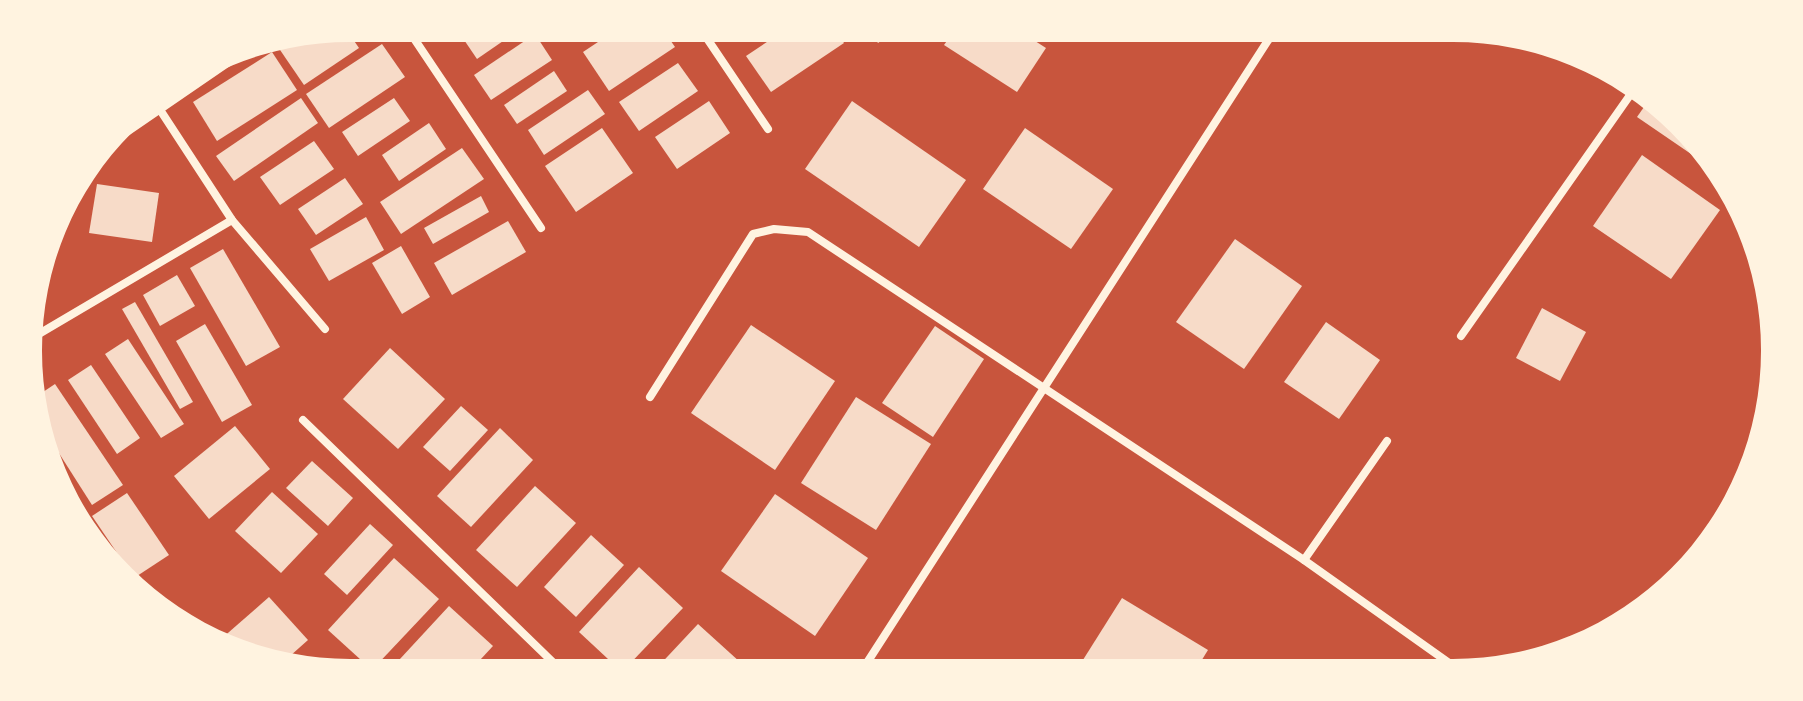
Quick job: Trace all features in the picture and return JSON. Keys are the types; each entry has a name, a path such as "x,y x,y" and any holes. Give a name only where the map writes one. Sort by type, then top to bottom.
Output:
{"street":[{"path":"416,42 541,228"},
{"path":"709,42 768,129"},
{"path":"869,659 1267,42"},
{"path":"149,118 206,78"},
{"path":"1461,336 1628,97"},
{"path":"160,110 232,220 325,329"},
{"path":"43,332 232,220"},
{"path":"650,397 753,234 774,229 808,232 1041,389 1304,560 1444,659"},
{"path":"303,420 550,659"},
{"path":"1304,560 1387,441"}],"building":[{"path":"355,42 359,48 304,85 280,51"},
{"path":"465,42 502,42 477,59"},
{"path":"523,42 540,42 552,60 491,100 474,75"},
{"path":"598,42 672,42 675,47 609,91 583,52"},
{"path":"767,42 844,43 771,92 746,56"},
{"path":"946,42 1037,42 1046,48 1017,92 944,45"},
{"path":"382,44 405,77 329,128 306,94"},
{"path":"272,53 297,90 217,141 193,102"},
{"path":"678,63 698,91 639,131 619,102"},
{"path":"554,71 567,91 517,124 504,105"},
{"path":"588,90 605,114 544,155 528,130"},
{"path":"301,98 318,123 234,181 216,156"},
{"path":"394,98 410,121 358,156 342,132"},
{"path":"709,101 730,133 677,169 655,137"},
{"path":"852,101 966,180 919,247 805,169"},
{"path":"1643,108 1671,132 1687,151 1637,117"},
{"path":"429,123 446,149 399,181 382,155"},
{"path":"602,128 633,173 576,212 545,166"},
{"path":"1025,128 1113,189 1071,249 983,189"},
{"path":"314,141 334,169 280,205 260,177"},
{"path":"462,148 484,179 401,234 380,202"},
{"path":"1642,155 1720,210 1671,279 1593,226"},
{"path":"345,178 363,204 316,235 298,209"},
{"path":"97,184 159,193 152,242 89,233"},
{"path":"481,196 489,212 433,244 424,228"},
{"path":"366,217 384,250 329,281 310,249"},
{"path":"508,221 526,252 452,295 434,263"},
{"path":"1235,239 1302,286 1244,369 1176,322"},
{"path":"401,246 430,297 402,314 372,263"},
{"path":"223,249 280,347 246,366 190,268"},
{"path":"177,275 195,306 160,326 143,295"},
{"path":"135,302 193,402 180,409 122,309"},
{"path":"1542,308 1586,332 1560,381 1516,358"},
{"path":"1326,322 1380,360 1339,419 1284,382"},
{"path":"205,324 252,405 222,422 176,341"},
{"path":"751,325 835,381 775,470 691,413"},
{"path":"935,326 984,359 933,437 882,403"},
{"path":"128,339 184,424 161,438 105,354"},
{"path":"390,348 445,399 398,449 343,399"},
{"path":"91,365 140,438 117,454 68,380"},
{"path":"55,384 123,485 92,505 59,454 45,391"},
{"path":"856,397 931,444 876,530 801,483"},
{"path":"461,406 488,430 450,471 423,447"},
{"path":"235,426 270,469 209,519 174,476"},
{"path":"500,428 533,460 471,527 437,496"},
{"path":"312,461 353,498 328,526 286,488"},
{"path":"535,486 576,523 517,587 476,550"},
{"path":"272,492 318,534 281,573 235,531"},
{"path":"127,493 169,555 139,575 111,545 92,516"},
{"path":"775,494 868,558 815,636 721,571"},
{"path":"370,524 393,545 347,595 324,574"},
{"path":"591,535 624,565 576,617 544,587"},
{"path":"394,558 439,599 382,659 360,659 328,630"},
{"path":"639,567 683,608 634,659 608,659 579,632"},
{"path":"269,597 308,640 293,653 227,634"},
{"path":"1122,598 1208,650 1202,659 1084,659"},
{"path":"449,606 493,646 481,659 400,659"},
{"path":"698,624 737,659 665,659"}]}
